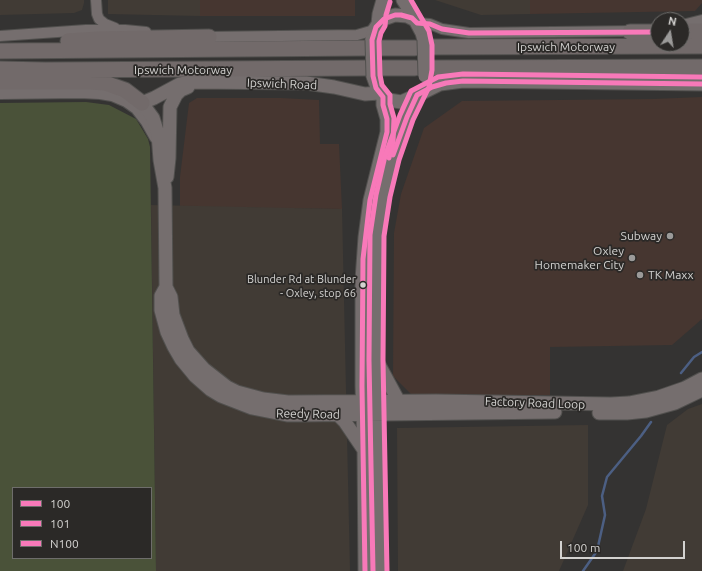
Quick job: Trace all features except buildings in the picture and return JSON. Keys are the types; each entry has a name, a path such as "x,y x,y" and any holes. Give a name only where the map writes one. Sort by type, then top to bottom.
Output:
{"highway":[{"path":"690,31 702,31"},
{"path":"630,32 650,32"},
{"path":"34,51 44,43 90,39 209,37"},
{"name":"Ipswich Motorway","path":"0,51 374,38 423,45 702,46"},
{"name":"Ipswich Motorway","path":"0,69 424,71 702,67"},
{"path":"0,82 105,83 125,90 137,104"}],"main road":[{"path":"365,571 364,450 362,408 363,259 370,200 386,141 387,132 387,118 373,71 374,38 383,0"},
{"path":"380,571 376,360 376,260 379,217 392,158 406,117 422,85 424,71 423,45 411,12 403,0"},
{"path":"374,38 384,19 395,15 401,15 414,20"},
{"path":"417,95 440,84 462,81 702,84"},
{"name":"Ipswich Road","path":"137,104 154,98 184,83 191,82 306,83 365,94 381,95 396,102 402,102 417,95"},
{"path":"165,188 169,158 169,115 171,104 176,95 183,89 192,85 206,83"},
{"name":"Reedy Road","path":"137,104 151,114 156,126 165,188 166,287 171,297 173,315 188,350 204,369 227,387 250,396 272,400 362,408"},
{"name":"Reedy Road","path":"166,287 160,296 161,310 174,347 187,367 211,390 237,403 268,412 286,415 338,415 362,408"},
{"path":"376,360 398,400"},
{"name":"Factory Road Loop","path":"362,408 377,401 398,400 611,404 629,403 659,397 685,388 702,379"},
{"name":"Factory Road Loop","path":"362,408 377,414 560,412 627,413 661,408 702,390"},
{"path":"338,415 345,422 364,450"}],"street":[{"path":"96,0 97,14 101,21 112,27 125,30"},
{"path":"414,20 442,29 469,33 630,32 650,29"},
{"path":"690,23 702,20"},
{"path":"0,36 86,30 125,30 209,37 358,35 374,38"},
{"path":"0,94 100,94 137,104"}],"shaded area":[{"path":"0,0 84,0 84,3 82,10 74,13 0,15"},
{"path":"108,0 200,0 200,16 108,14"},
{"path":"200,0 355,0 355,16 200,16"},
{"path":"435,0 530,0 530,14 481,15"},
{"path":"530,0 702,0 702,3 695,11 530,14"},
{"path":"702,97 702,319 672,345 550,347 550,395 412,395 393,376 394,233 401,194 424,128 462,101"},
{"path":"197,98 281,98 319,100 320,144 339,144 342,209 180,207 180,177 189,103"},
{"path":"151,205 342,209 350,571 156,571"},
{"path":"702,404 702,571 623,571 646,509 667,425 688,409"},
{"path":"588,425 588,505 559,571 398,571 397,428"}],"green space":[{"path":"86,102 109,105 136,119 148,139 150,147 156,571 0,571 0,103"}],"waterway":[{"path":"681,373 694,357 702,352"},
{"path":"583,571 597,551 605,515 602,496 607,477 651,422"}],"transit line":[{"name":"101","path":"387,571 383,360 384,236 390,197 399,160 413,120 429,87 432,70 432,45 429,31 411,0"},
{"name":"101","path":"389,158 393,142 394,118 390,104 390,95 382,85 380,75 379,41 385,26 386,15 390,2"},
{"name":"100","path":"365,571 362,386 363,259 370,200 387,132 387,119 383,105 383,97 376,88 373,76 372,40 376,27 384,19 395,15 401,15 412,18 417,23 430,24 442,29 469,33 650,32"},
{"name":"N100","path":"373,571 369,360 370,235 376,195 385,156 400,115 411,91 438,77 463,74 702,77"},
{"name":"100","path":"393,155 417,95 432,87 446,83 463,81 702,84"}],"place":[{"name":"Subway","path":"670,236"},
{"name":"Oxley Homemaker City","path":"632,258"},
{"name":"TK Maxx","path":"640,275"},
{"name":"Blunder Rd at Blunder - Oxley, stop 66","path":"363,285"}]}
